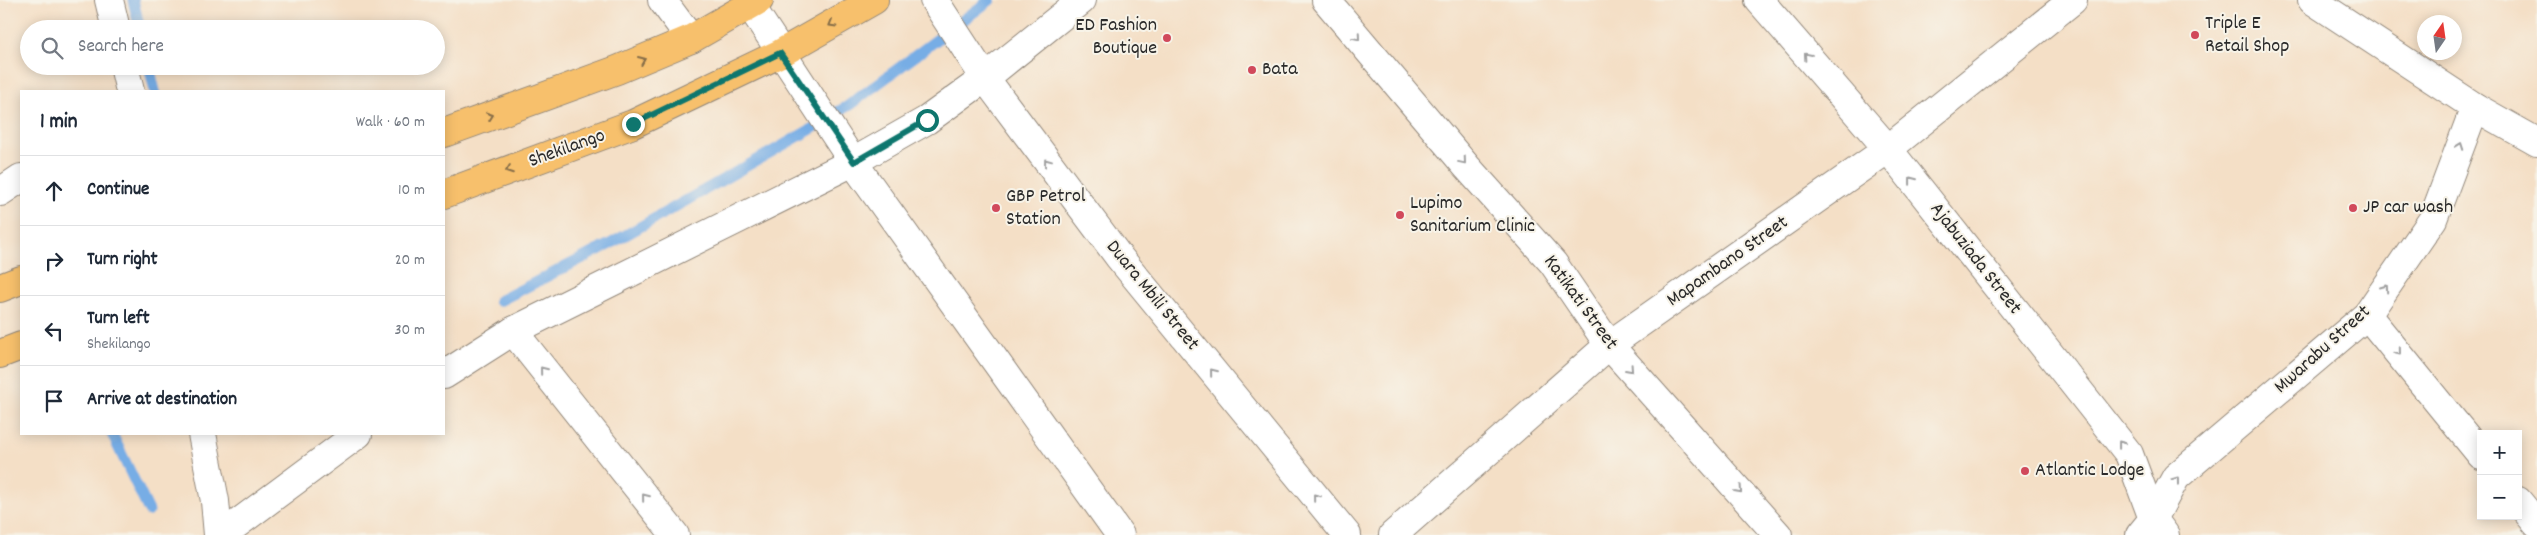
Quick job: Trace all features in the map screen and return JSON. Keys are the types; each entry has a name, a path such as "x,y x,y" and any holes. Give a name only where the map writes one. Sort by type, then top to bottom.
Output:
{"main road":[{"name":"Shekilango","path":"445,194 633,124 780,53 874,0"},
{"path":"445,133 617,70 691,40 754,2"},
{"path":"0,288 20,280"},
{"path":"0,354 20,346"}],"street":[{"path":"109,0 114,20"},
{"path":"662,0 691,40"},
{"name":"Duara Mbili Street","path":"934,0 985,78 1119,257 1347,535"},
{"path":"445,374 513,331 854,162 927,120 985,78 1082,0"},
{"name":"Katikati Street","path":"1326,0 1461,159 1553,262 1609,345 1778,535"},
{"name":"Ajabuziada Street","path":"1759,0 1888,149 2129,454 2153,530"},
{"name":"Mapambano Street","path":"1392,535 1609,345 1888,149 2073,0"},
{"path":"2312,0 2475,107 2537,142"},
{"path":"754,2 780,53 854,162 1120,535"},
{"name":"Mwarabu Street","path":"2153,530 2176,477 2367,315 2433,219 2475,107"},
{"path":"0,192 20,179"},
{"path":"2367,315 2477,450"},
{"path":"513,331 675,535"},
{"path":"202,435 215,501 218,535"},
{"path":"222,535 357,435"},
{"path":"2522,506 2537,524"}],"waterway":[{"path":"133,0 138,20"},
{"path":"833,114 848,106 990,0"},
{"path":"151,75 155,90"},
{"path":"499,301 610,244 815,127"},
{"path":"112,435 149,511"}],"place":[{"name":"Triple E Retail Shop","path":"2195,35"},
{"name":"ED Fashion Boutique","path":"1167,38"},
{"name":"Bata","path":"1252,70"},
{"name":"GBP Petrol Station","path":"996,208"},
{"name":"JP car wash","path":"2353,208"},
{"name":"Lupimo Sanitarium Clinic","path":"1400,215"},
{"name":"Atlantic Lodge","path":"2025,471"}],"route":[{"path":"633,124 780,53 854,162 927,120"}]}
